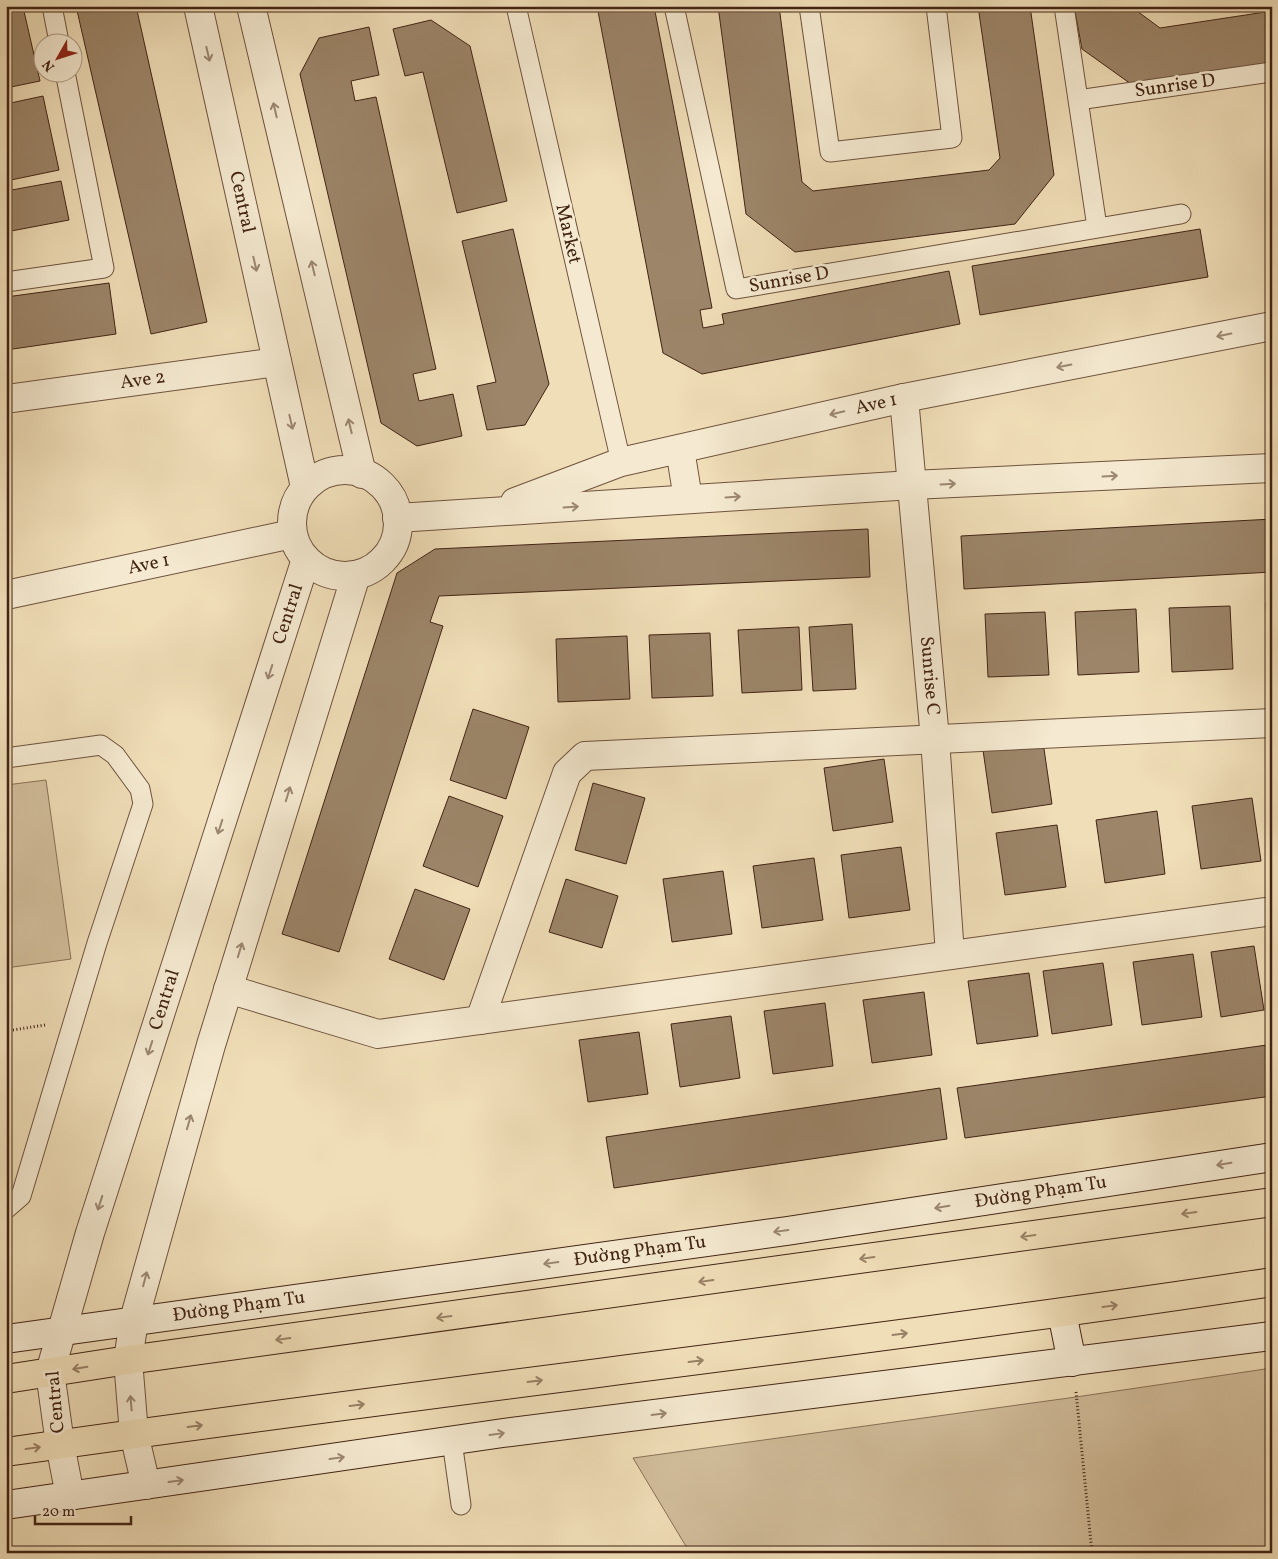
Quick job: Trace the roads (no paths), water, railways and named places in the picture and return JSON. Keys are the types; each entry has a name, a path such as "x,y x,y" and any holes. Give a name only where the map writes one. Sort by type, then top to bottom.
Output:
{"highway":[{"name":"Đường Phạm Tu","path":"6,1379 128,1360 1272,1202"},
{"path":"6,1452 1062,1313 1272,1282"}],"street":[{"name":"Central","path":"198,6 306,486"},
{"path":"251,6 362,474"},
{"name":"Ave 1","path":"488,512 620,462 904,398 1272,326"},
{"name":"Ave 2","path":"6,399 277,362"},
{"name":"Sunrise C","path":"904,398 935,739 950,955"},
{"path":"680,449 688,499"},
{"name":"Ave 1","path":"396,518 912,485 1272,468"},
{"path":"337,470 356,471 362,474 373,478 386,490 395,507 398,525 394,543 385,558 372,569 356,575 339,576 323,572 306,559 298,549 292,534 292,517 296,500 306,486 320,476 337,470"},
{"name":"Ave 1","path":"6,595 292,534"},
{"name":"Central","path":"70,1496 60,1444 50,1372 60,1331 306,559"},
{"path":"146,1485 134,1434 128,1360 134,1320 208,1054 356,575"},
{"path":"480,1020 567,773 585,756 1272,723"},
{"path":"228,989 378,1034 1272,911"},
{"name":"Đường Phạm Tu","path":"6,1339 787,1231 1272,1157"},
{"path":"1062,1313 1072,1362"},
{"path":"6,1505 452,1441 1272,1336"}],"lane":[{"path":"52,6 57,32"},
{"name":"Market","path":"516,6 620,462"},
{"name":"Sunrise D","path":"674,6 736,289 1181,214"},
{"path":"809,6 830,152 952,138 936,6"},
{"path":"1064,6 1097,227"},
{"name":"Sunrise D","path":"1078,100 1272,72"},
{"path":"6,282 104,268 67,82"},
{"path":"6,758 101,745 115,755 140,789 143,804 97,943 20,1196 6,1209"},
{"path":"452,1441 461,1505"}]}
